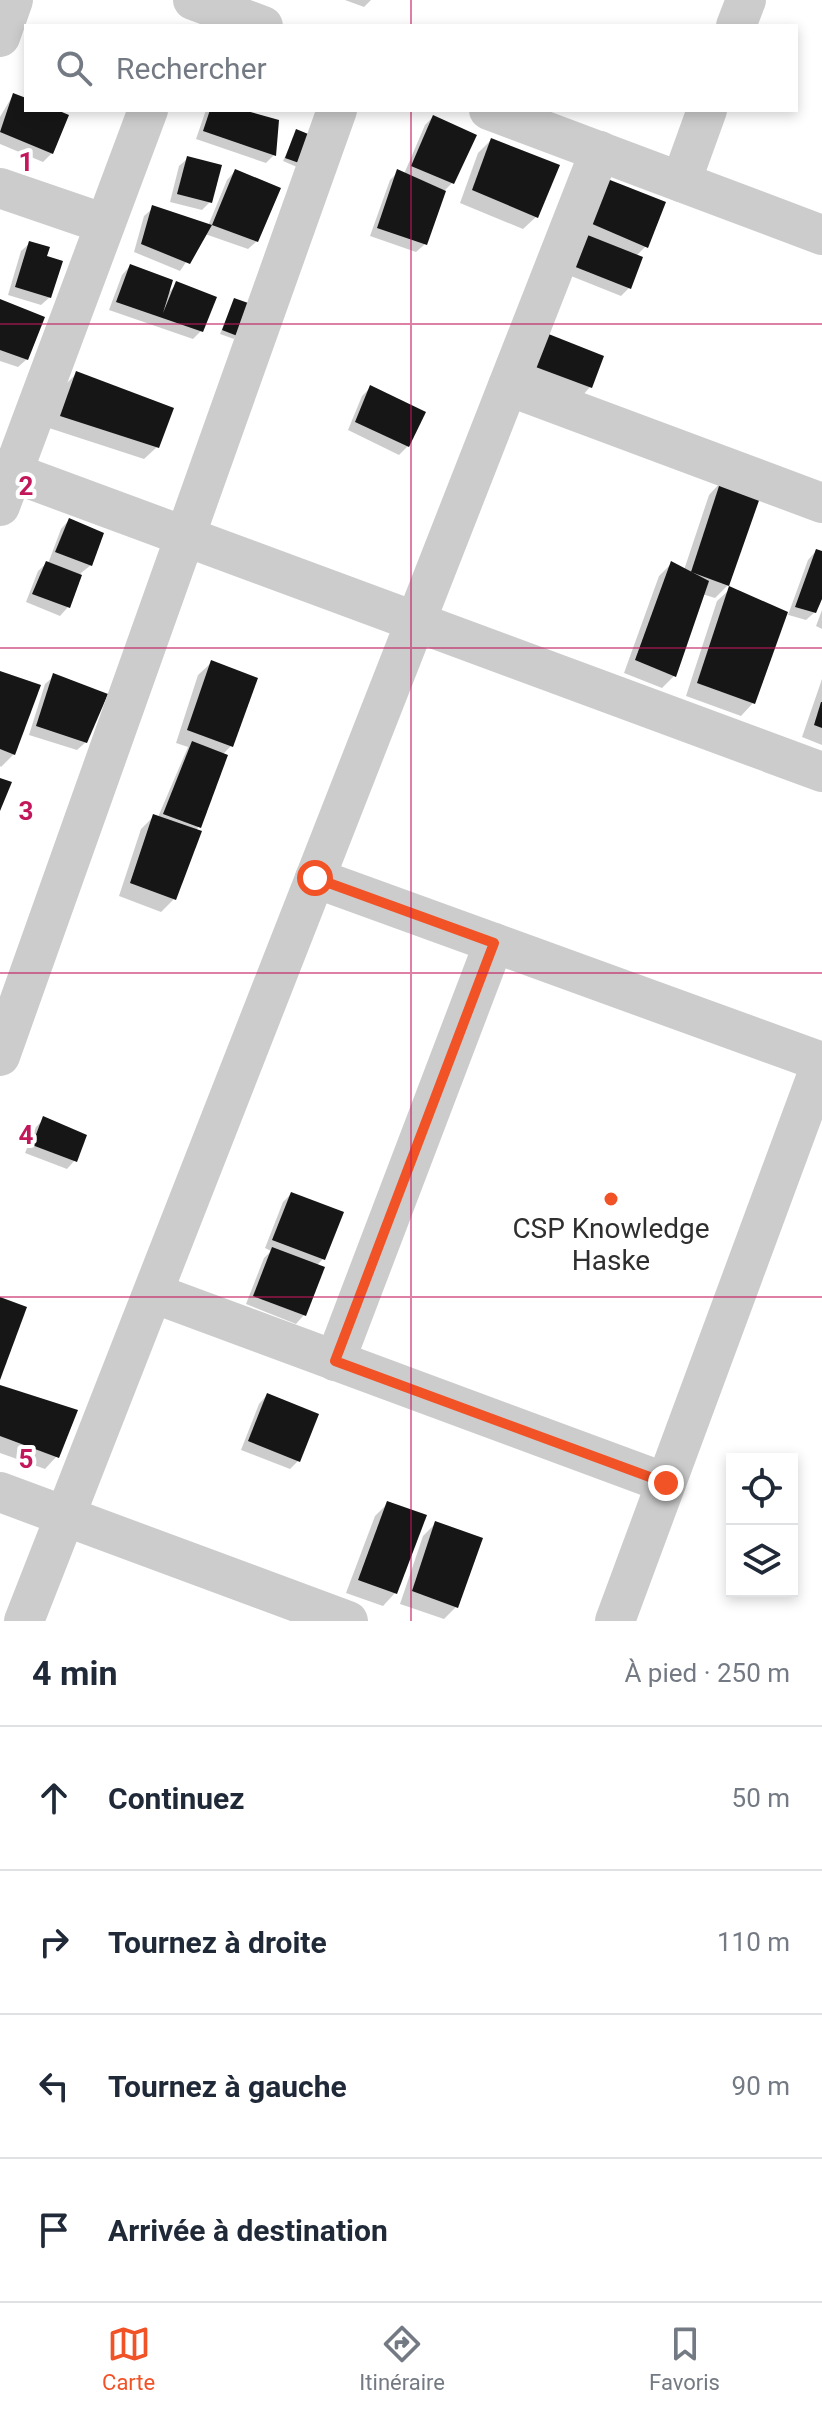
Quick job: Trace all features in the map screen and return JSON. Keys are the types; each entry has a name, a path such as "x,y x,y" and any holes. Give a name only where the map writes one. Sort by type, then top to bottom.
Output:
{"street":[{"path":"0,37 13,0"},
{"path":"181,24 191,0 257,24"},
{"path":"737,24 746,0"},
{"path":"147,112 4,482 185,537 822,772"},
{"path":"0,1056 336,112"},
{"path":"494,112 822,235"},
{"path":"681,182 706,112"},
{"path":"24,1621 600,151"},
{"path":"0,188 105,224"},
{"path":"508,386 822,503"},
{"path":"315,878 822,1062 615,1621"},
{"path":"335,1361 494,943"},
{"path":"153,1293 666,1483"},
{"path":"0,1492 348,1621"}],"building":[{"path":"13,93 24,97 24,112 62,112 69,115 53,154 0,132"},
{"path":"209,112 250,112 279,120 276,156 203,131"},
{"path":"433,115 477,135 454,184 411,166"},
{"path":"296,129 313,136 302,164 285,158"},
{"path":"491,138 560,165 538,218 472,190"},
{"path":"187,156 222,165 212,203 177,194"},
{"path":"235,169 281,188 258,242 212,225"},
{"path":"397,169 446,191 427,245 377,228"},
{"path":"605,178 666,202 648,248 590,223"},
{"path":"152,205 212,225 190,264 141,244"},
{"path":"585,234 643,257 631,289 573,266"},
{"path":"29,241 50,247 47,256 63,261 51,298 15,287"},
{"path":"130,264 173,280 163,313 176,281 217,297 203,332 116,302"},
{"path":"234,298 251,304 240,337 222,330"},
{"path":"0,299 45,317 28,360 0,350"},
{"path":"546,333 604,356 592,388 533,366"},
{"path":"76,371 174,408 159,448 60,416"},
{"path":"370,385 426,412 409,447 355,422"},
{"path":"721,480 762,492 729,586 691,572"},
{"path":"69,518 104,533 92,566 55,552"},
{"path":"816,549 822,551 822,599 816,613 795,607"},
{"path":"46,561 82,575 70,608 32,594"},
{"path":"671,561 709,581 676,677 635,660"},
{"path":"729,586 788,612 755,704 697,683"},
{"path":"211,660 258,678 233,747 187,730"},
{"path":"0,671 41,685 15,755 0,749"},
{"path":"53,673 108,694 87,743 36,726"},
{"path":"822,702 822,728 814,725"},
{"path":"192,741 228,755 201,828 163,814"},
{"path":"0,778 12,782 0,811"},
{"path":"153,814 202,831 176,900 130,883"},
{"path":"43,1116 87,1135 77,1162 32,1145"},
{"path":"291,1192 344,1212 325,1260 272,1240"},
{"path":"272,1247 325,1267 306,1316 253,1296"},
{"path":"0,1297 27,1307 0,1380"},
{"path":"0,1385 78,1410 59,1458 0,1436"},
{"path":"267,1393 319,1414 300,1462 248,1441"},
{"path":"387,1501 427,1515 397,1594 358,1580"},
{"path":"435,1521 483,1538 458,1608 412,1591"}],"place":[{"name":"CSP Knowledge Haske","path":"611,1199"}],"route":[{"path":"315,878 494,943 335,1361 666,1483"}]}
